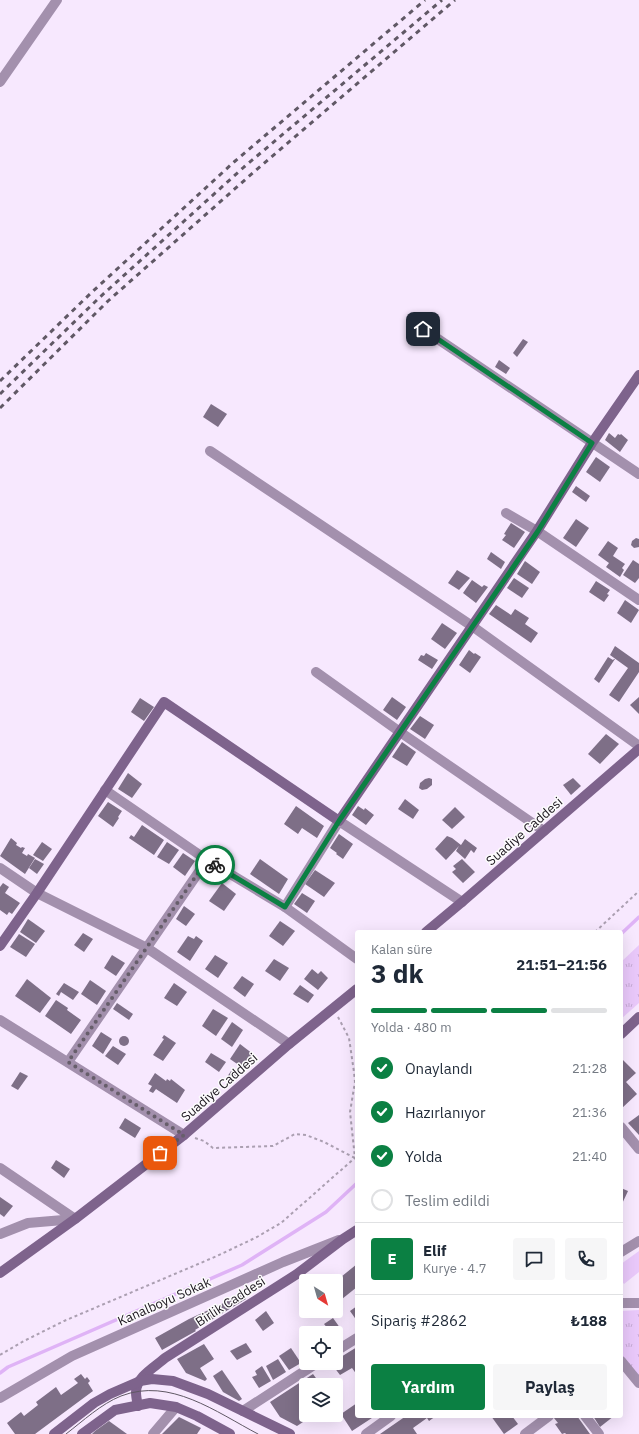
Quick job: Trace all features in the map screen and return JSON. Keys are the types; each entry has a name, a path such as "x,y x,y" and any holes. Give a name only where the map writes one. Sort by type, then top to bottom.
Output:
{"street":[{"path":"0,82 57,0"},
{"path":"423,329 639,474"},
{"path":"285,907 339,821 538,531 592,443 639,375"},
{"path":"210,452 472,626 639,748"},
{"path":"506,513 538,531 639,600"},
{"path":"316,672 544,831"},
{"path":"0,946 164,702 339,821 462,902"},
{"name":"Suadiye Caddesi","path":"428,930 639,748"},
{"path":"105,790 207,860 285,907 355,958"},
{"path":"68,1062 207,860"},
{"path":"0,868 37,893 147,948 289,1044"},
{"name":"Suadiye Caddesi","path":"0,1273 75,1219 184,1135 289,1044 355,991"},
{"path":"623,1032 639,1018"},
{"path":"0,1020 184,1135"},
{"path":"623,1129 639,1149"},
{"path":"0,1168 75,1219"},
{"path":"0,1234 28,1223 75,1219"},
{"name":"Birlik Caddesi","path":"140,1381 146,1374 166,1358 297,1274 343,1238 355,1231"},
{"name":"Kanalboyu Sokak","path":"0,1398 72,1356 283,1262 343,1238"},
{"path":"623,1251 639,1241"},
{"path":"623,1303 639,1303"},
{"path":"343,1347 355,1339"},
{"path":"623,1363 639,1383"},
{"path":"244,1411 306,1370"},
{"path":"54,1434 94,1403 110,1394 140,1381 152,1379 173,1381 208,1394 290,1434"},
{"path":"138,1406 136,1392 140,1381"},
{"path":"82,1434 115,1410 150,1404 176,1407 197,1416 230,1434"},
{"path":"153,1434 176,1407"},
{"path":"366,1434 388,1418"},
{"path":"525,1434 546,1418"},
{"path":"587,1418 599,1434"}],"path":[{"path":"597,930 639,891"},
{"path":"334,1008 349,1038 351,1050 355,1082 350,1112 355,1150"},
{"path":"184,1135 204,1141 213,1148 273,1146 295,1134 306,1135 355,1157"},
{"path":"0,1355 64,1320 189,1268 257,1237 281,1223 355,1158"}],"green space":[{"path":"639,945 639,1003 623,1017 623,960"},
{"path":"639,1251 639,1272 624,1284 623,1283 623,1263"},
{"path":"639,1310 639,1376 623,1357 623,1311"}],"building":[{"path":"523,339 528,342 517,357 513,353"},
{"path":"499,360 510,368 506,374 495,367"},
{"path":"211,404 227,414 218,427 203,417"},
{"path":"609,433 615,438 618,434 621,434 628,440 620,452 605,440"},
{"path":"596,457 610,467 600,482 586,472"},
{"path":"576,486 590,496 586,502 572,492"},
{"path":"576,519 589,528 576,547 563,538"},
{"path":"511,523 525,532 514,548 502,540"},
{"path":"636,538 639,539 639,547 634,548 631,545 632,541"},
{"path":"608,541 618,548 613,556 625,564 622,568 624,570 620,577 606,567 609,563 598,555"},
{"path":"491,552 505,562 501,569 487,559"},
{"path":"633,560 639,564 639,578 635,583 623,575"},
{"path":"525,561 540,572 532,584 517,574"},
{"path":"457,570 470,578 459,590 448,583"},
{"path":"514,578 529,588 522,598 507,588"},
{"path":"472,580 482,587 484,585 488,587 476,603 463,593"},
{"path":"596,581 610,590 607,594 609,595 604,602 589,592"},
{"path":"625,600 639,610 631,623 617,613"},
{"path":"496,605 511,615 515,609 529,618 525,624 538,633 531,643 489,614"},
{"path":"442,623 457,633 445,649 431,639"},
{"path":"615,646 639,663 639,672 619,702 609,695 628,668 610,655"},
{"path":"469,650 481,657 470,673 459,665"},
{"path":"426,653 438,660 432,669 418,660 421,655 424,656"},
{"path":"608,657 613,660 615,659 599,683 594,679"},
{"path":"392,697 406,707 397,720 383,710"},
{"path":"639,697 639,714 630,705"},
{"path":"140,698 154,707 144,721 131,712"},
{"path":"420,716 434,725 425,739 410,729"},
{"path":"606,734 619,744 600,764 588,754"},
{"path":"402,742 416,752 407,766 392,757"},
{"path":"128,773 142,784 132,798 118,789"},
{"path":"429,778 432,779 432,785 427,789 422,790 419,788 420,783"},
{"path":"573,778 581,786 571,795 563,785"},
{"path":"405,799 419,810 413,819 398,809"},
{"path":"108,802 122,811 113,827 98,816"},
{"path":"296,806 324,826 317,838 302,828 298,834 284,824"},
{"path":"358,806 364,810 365,808 374,815 366,825 352,815"},
{"path":"455,807 465,817 452,829 442,820"},
{"path":"142,825 164,840 154,855 129,838 131,835 134,837"},
{"path":"339,834 353,844 343,859 330,848"},
{"path":"447,836 461,845 465,839 477,848 474,853 471,850 465,859 456,851 459,846 446,860 435,849"},
{"path":"11,838 17,843 16,845 21,848 25,848 22,853 27,856 28,854 35,858 25,874 0,856"},
{"path":"42,842 52,849 43,861 33,855"},
{"path":"167,842 179,850 169,864 157,857"},
{"path":"183,853 195,861 185,876 173,867"},
{"path":"35,859 44,864 37,874 29,868"},
{"path":"260,859 288,879 279,894 250,874"},
{"path":"462,859 475,872 463,883 452,872 456,869 453,866"},
{"path":"315,870 335,883 324,897 305,884"},
{"path":"3,883 9,887 5,893 20,903 12,914 9,912 7,915 0,910 0,887"},
{"path":"222,883 236,894 224,911 209,901"},
{"path":"302,893 315,901 307,913 294,904"},
{"path":"184,906 195,914 186,926 176,919"},
{"path":"28,919 45,931 36,943 20,932"},
{"path":"280,921 295,931 283,946 269,936"},
{"path":"83,933 93,939 84,952 74,945"},
{"path":"19,934 35,944 26,957 10,947"},
{"path":"188,936 194,939 196,936 203,941 190,961 177,952"},
{"path":"112,955 125,963 116,976 104,968"},
{"path":"215,955 228,963 218,978 205,969"},
{"path":"274,959 289,968 280,981 265,971"},
{"path":"312,969 318,974 321,971 328,978 318,990 304,979"},
{"path":"242,976 254,984 245,997 233,988"},
{"path":"27,979 51,998 40,1013 15,996"},
{"path":"90,980 106,991 97,1005 81,994"},
{"path":"64,983 79,992 73,1000 61,992 59,996 56,994"},
{"path":"174,983 187,992 177,1006 164,998"},
{"path":"300,985 314,995 308,1003 293,994"},
{"path":"56,1000 68,1008 67,1010 81,1020 71,1034 45,1016"},
{"path":"117,1003 133,1014 129,1020 113,1009"},
{"path":"213,1009 228,1018 216,1036 202,1026"},
{"path":"232,1022 243,1030 232,1047 221,1039"},
{"path":"101,1032 112,1039 103,1054 92,1046"},
{"path":"164,1035 176,1043 163,1061 153,1055 164,1039 162,1038"},
{"path":"122,1036 126,1036 129,1041 126,1046 122,1046 119,1043 119,1039"},
{"path":"240,1044 253,1054 243,1068 230,1059"},
{"path":"113,1046 126,1054 118,1065 105,1056"},
{"path":"211,1053 226,1062 219,1072 205,1062"},
{"path":"623,1060 636,1073 626,1082 637,1094 623,1107"},
{"path":"231,1071 238,1075 233,1081 227,1077"},
{"path":"20,1072 28,1076 18,1090 11,1086"},
{"path":"155,1073 166,1081 167,1079 170,1081 171,1079 185,1090 177,1103 156,1089 153,1093 149,1091 152,1086 148,1084"},
{"path":"639,1115 639,1135 628,1123"},
{"path":"125,1118 141,1128 135,1138 119,1128"},
{"path":"56,1160 70,1169 64,1178 51,1168"},
{"path":"623,1189 628,1191 623,1202"},
{"path":"0,1197 13,1206 4,1217 0,1214"},
{"path":"355,1266 355,1289 343,1298 343,1275"},
{"path":"243,1294 246,1299 195,1330 196,1331 162,1350 155,1338 189,1319"},
{"path":"355,1307 355,1318 350,1311"},
{"path":"266,1311 274,1323 263,1331 255,1320"},
{"path":"333,1318 339,1326 326,1326 324,1324"},
{"path":"246,1343 252,1352 237,1360 230,1351"},
{"path":"204,1344 214,1359 200,1368 207,1379 205,1381 186,1373 177,1359"},
{"path":"291,1348 299,1360 299,1364 289,1370 279,1356"},
{"path":"355,1348 355,1372 352,1368 340,1375 336,1370 343,1370 343,1356"},
{"path":"278,1359 286,1372 273,1380 266,1366"},
{"path":"262,1366 271,1381 259,1388 252,1377 257,1375 255,1371"},
{"path":"222,1370 242,1399 239,1401 223,1392 213,1376"},
{"path":"81,1374 85,1379 87,1377 90,1381 88,1383 93,1391 35,1434 15,1434 7,1423 21,1412 24,1416 38,1405 36,1402 56,1387 61,1395 78,1383 74,1379"},
{"path":"313,1374 316,1378 307,1378"},
{"path":"299,1383 299,1422 303,1422 297,1426 280,1417 270,1402"},
{"path":"355,1404 355,1418 372,1418 352,1431 343,1417 343,1413"},
{"path":"179,1417 201,1428 197,1434 162,1434"},
{"path":"403,1418 427,1418 413,1428 417,1434 380,1434"},
{"path":"492,1418 514,1418 518,1424 504,1434"},
{"path":"554,1418 578,1418 590,1434 562,1434 555,1424 558,1423"},
{"path":"594,1418 611,1418 600,1427"},
{"path":"109,1421 127,1434 92,1434"}],"waterway":[{"path":"623,932 639,917"},
{"path":"0,1373 8,1367 242,1265 326,1212 355,1185"}],"tram line":[{"path":"66,1434 106,1403 121,1396 139,1391 157,1391 175,1394 192,1400 209,1407 258,1434"}],"railway":[{"path":"0,381 92,292 234,162 425,0"},
{"path":"0,394 100,297 244,167 442,0"},
{"path":"0,408 108,301 255,171 455,0"}],"way so far":[{"path":"160,1153 184,1135 68,1062 207,860 215,865"}],"route":[{"path":"215,865 285,907 339,821 538,531 592,443 423,329"}]}
